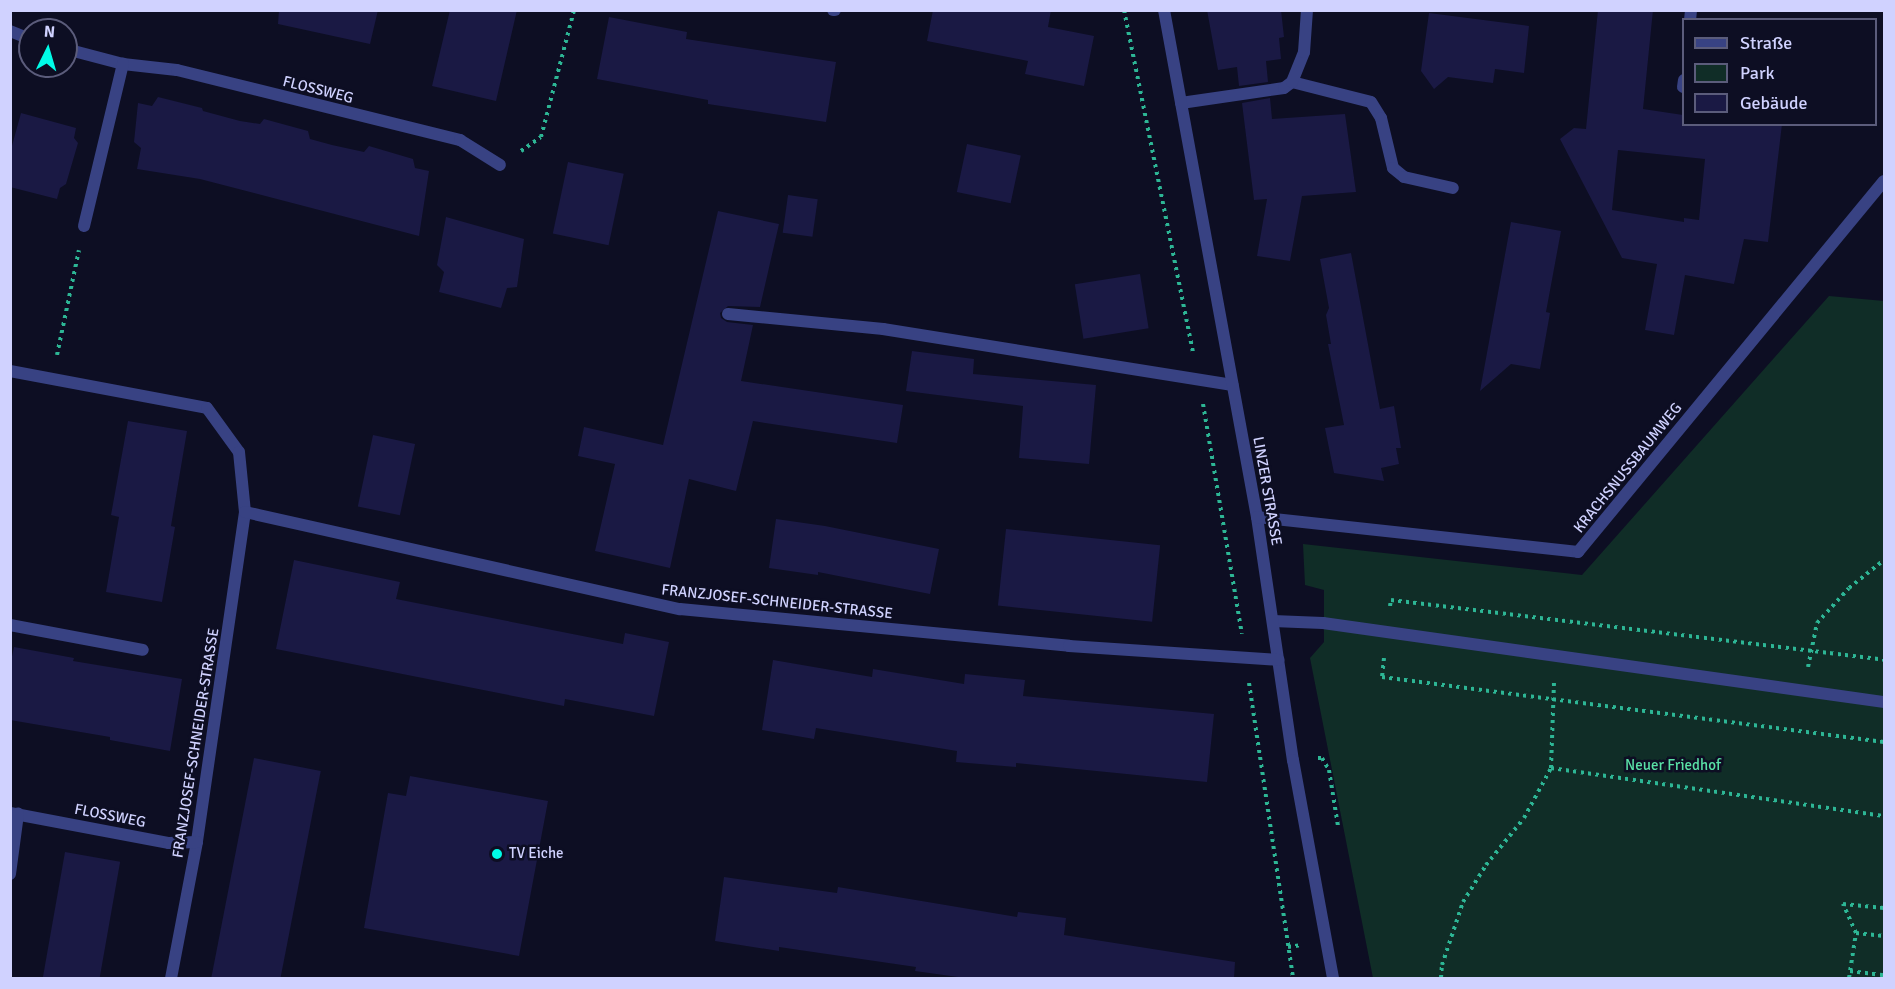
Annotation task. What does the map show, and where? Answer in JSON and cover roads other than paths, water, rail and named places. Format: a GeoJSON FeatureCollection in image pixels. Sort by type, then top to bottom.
{"type":"FeatureCollection","features":[{"type":"Feature","properties":{"kind":"street","name":"LINZER STRASSE"},"geometry":{"type":"LineString","coordinates":[[1164,10],[1257,518],[1293,760],[1333,978]]}},
{"type":"Feature","properties":{"kind":"street"},"geometry":{"type":"LineString","coordinates":[[1181,103],[1284,88],[1292,82],[1304,52],[1307,10]]}},
{"type":"Feature","properties":{"kind":"street","name":"FLOSSWEG"},"geometry":{"type":"LineString","coordinates":[[78,52],[123,64],[177,70],[460,140],[500,165]]}},
{"type":"Feature","properties":{"kind":"street"},"geometry":{"type":"LineString","coordinates":[[84,226],[123,64]]}},
{"type":"Feature","properties":{"kind":"street"},"geometry":{"type":"LineString","coordinates":[[1292,82],[1371,102],[1381,118],[1393,168],[1404,177],[1454,188]]}},
{"type":"Feature","properties":{"kind":"street","name":"KRACHSNUSSBAUMWEG"},"geometry":{"type":"LineString","coordinates":[[1257,518],[1578,552],[1884,181]]}},
{"type":"Feature","properties":{"kind":"street"},"geometry":{"type":"LineString","coordinates":[[728,314],[884,329],[1233,385]]}},
{"type":"Feature","properties":{"kind":"street","name":"FRANZJOSEF-SCHNEIDER-STRASSE"},"geometry":{"type":"LineString","coordinates":[[10,370],[207,408],[239,452],[245,512],[197,842],[171,978]]}},
{"type":"Feature","properties":{"kind":"street","name":"FRANZJOSEF-SCHNEIDER-STRASSE"},"geometry":{"type":"LineString","coordinates":[[245,512],[680,609],[1069,646],[1279,660]]}},
{"type":"Feature","properties":{"kind":"street"},"geometry":{"type":"LineString","coordinates":[[1273,621],[1323,623],[1884,702]]}},
{"type":"Feature","properties":{"kind":"street"},"geometry":{"type":"LineString","coordinates":[[10,625],[143,650]]}},
{"type":"Feature","properties":{"kind":"street","name":"FLOSSWEG"},"geometry":{"type":"LineString","coordinates":[[10,874],[14,814],[169,843],[197,842]]}},
{"type":"Feature","properties":{"kind":"place","name":"TV Eiche"},"geometry":{"type":"Point","coordinates":[497,854]}},
{"type":"Feature","properties":{"kind":"park label","name":"Neuer Friedhof"},"geometry":{"type":"Point","coordinates":[1673,766]}}]}
